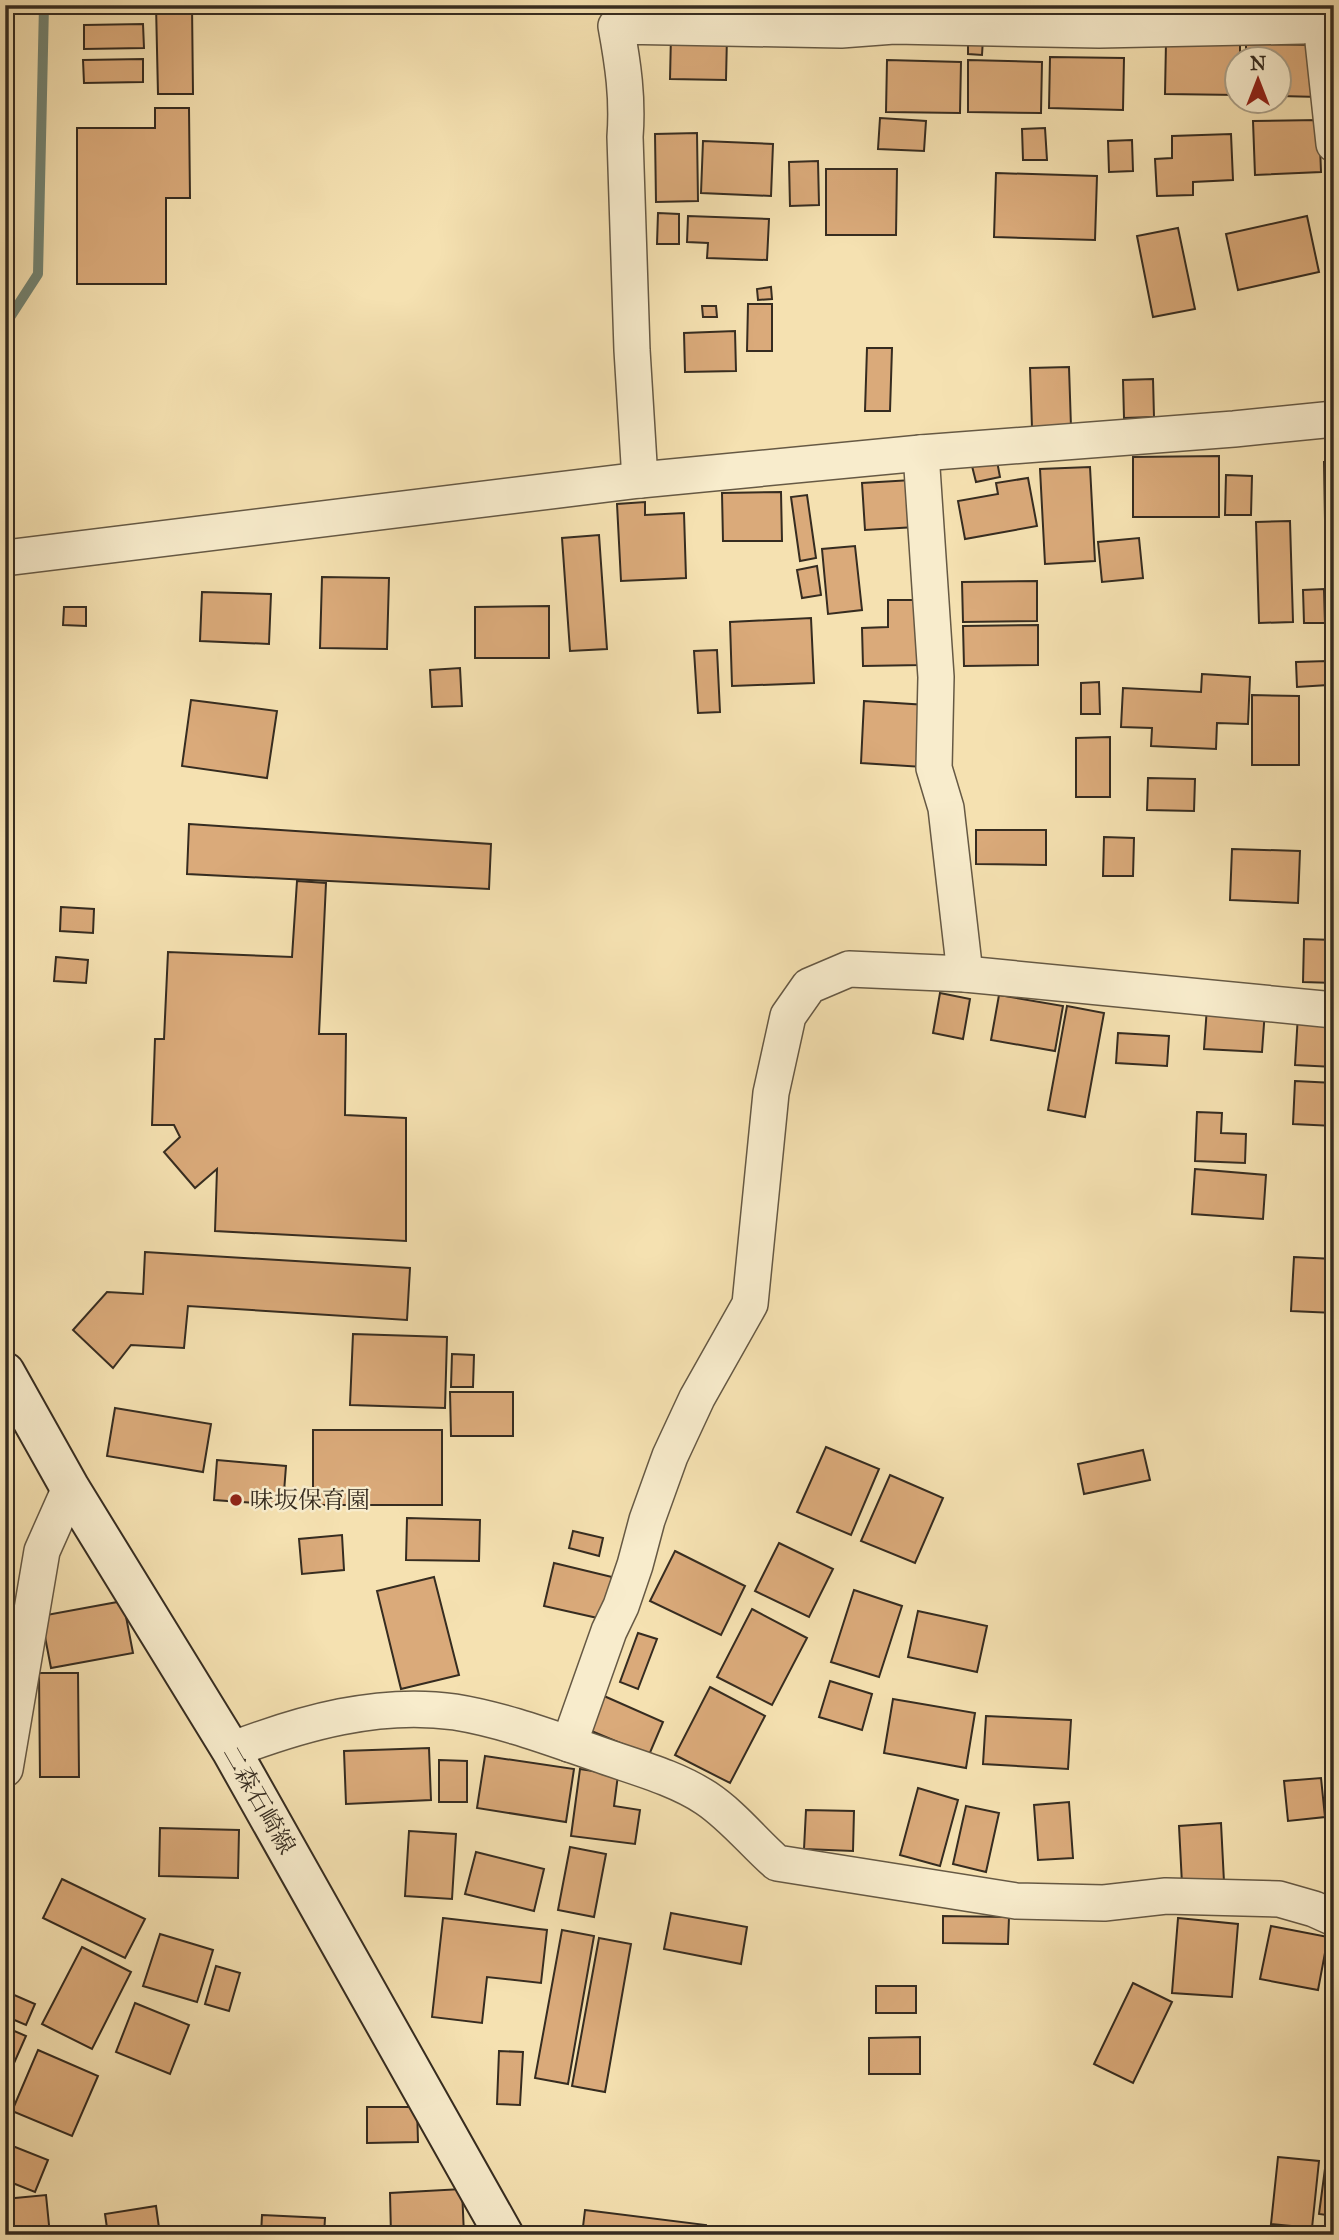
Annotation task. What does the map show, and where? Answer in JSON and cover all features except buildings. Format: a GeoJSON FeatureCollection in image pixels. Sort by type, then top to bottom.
{"type":"FeatureCollection","features":[{"type":"Feature","properties":{"kind":"main road","name":"二森石崎線"},"geometry":{"type":"LineString","coordinates":[[5,1372],[70,1488],[232,1750],[504,2235]]}},
{"type":"Feature","properties":{"kind":"street"},"geometry":{"type":"LineString","coordinates":[[640,480],[632,350],[625,137],[627,107],[625,76],[616,26],[782,17],[841,30],[867,17],[894,26],[1099,30],[1301,26],[1321,14],[1334,144]]}},
{"type":"Feature","properties":{"kind":"street"},"geometry":{"type":"LineString","coordinates":[[5,558],[640,480],[921,453],[1334,419]]}},
{"type":"Feature","properties":{"kind":"street"},"geometry":{"type":"LineString","coordinates":[[921,453],[936,677],[934,768],[946,808],[965,974]]}},
{"type":"Feature","properties":{"kind":"street"},"geometry":{"type":"LineString","coordinates":[[569,1744],[635,1565],[647,1520],[670,1456],[697,1398],[750,1304],[771,1093],[788,1016],[809,986],[849,969],[965,974],[1334,1010]]}},
{"type":"Feature","properties":{"kind":"street"},"geometry":{"type":"LineString","coordinates":[[5,1769],[42,1551],[70,1488]]}},
{"type":"Feature","properties":{"kind":"street"},"geometry":{"type":"LineString","coordinates":[[232,1750],[278,1732],[325,1719],[384,1711],[455,1712],[537,1732],[670,1779],[706,1798],[738,1824],[777,1863],[1016,1901],[1104,1903],[1166,1896],[1279,1899],[1334,1918]]}},
{"type":"Feature","properties":{"kind":"waterway"},"geometry":{"type":"LineString","coordinates":[[5,325],[38,274],[44,5]]}},
{"type":"Feature","properties":{"kind":"place","name":"味坂保育園"},"geometry":{"type":"Point","coordinates":[236,1500]}}]}
